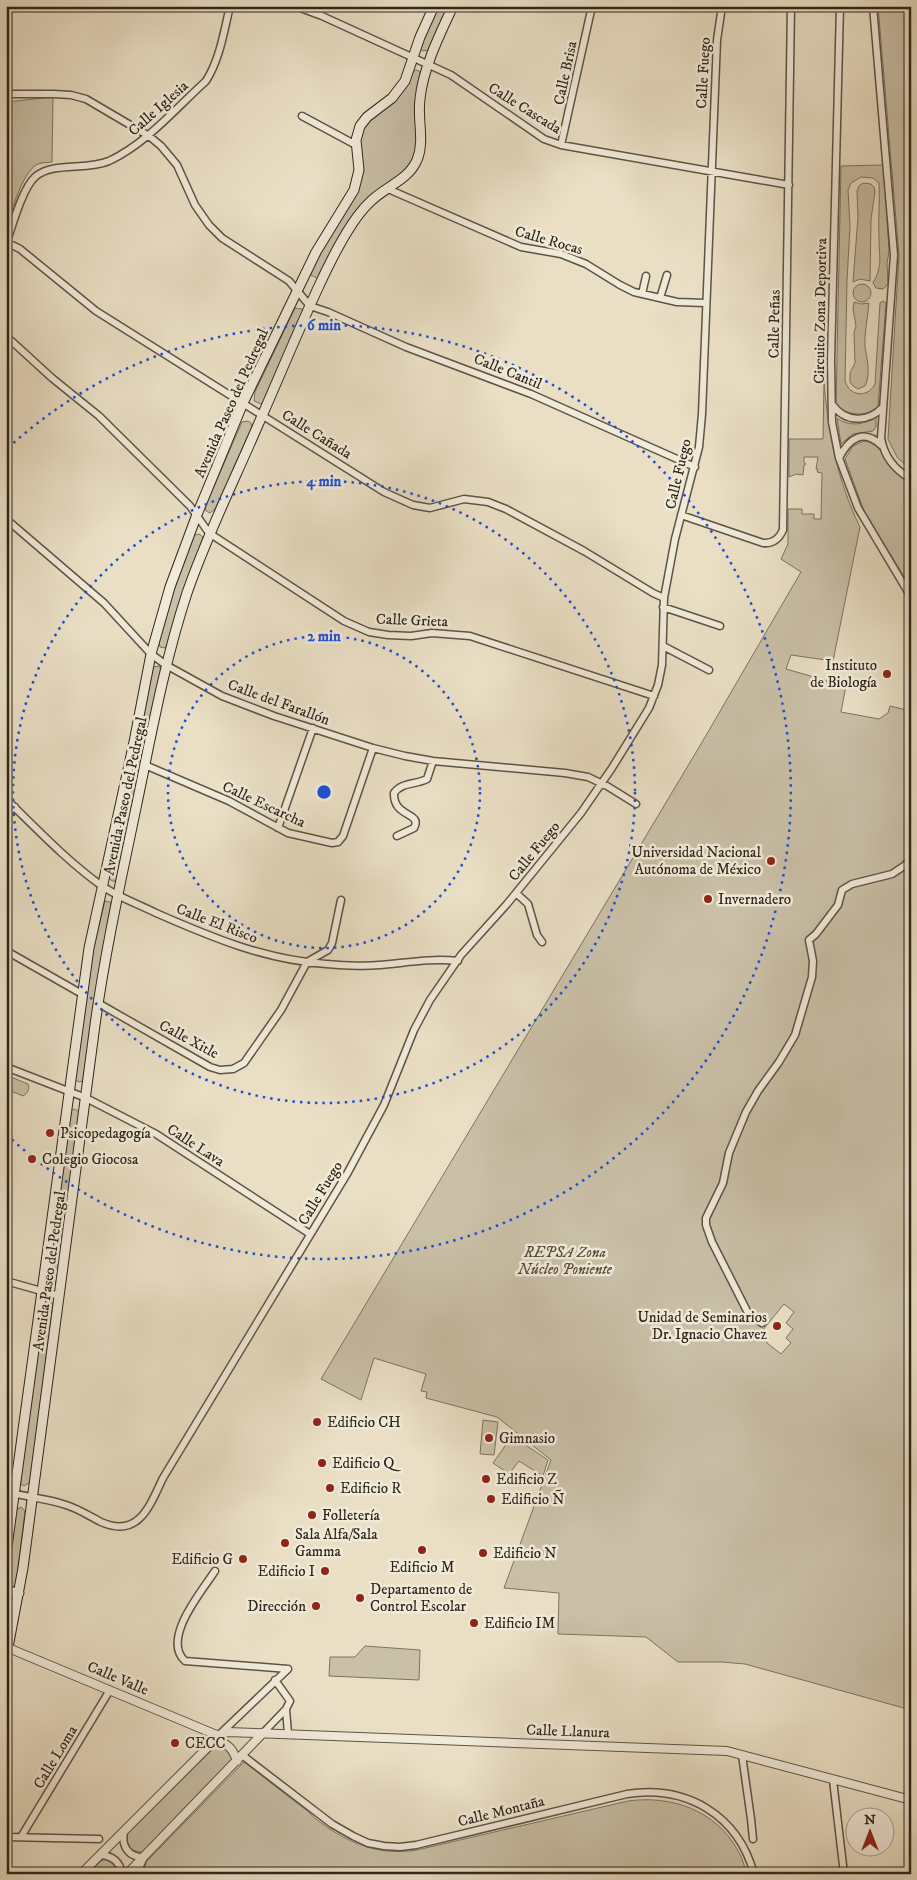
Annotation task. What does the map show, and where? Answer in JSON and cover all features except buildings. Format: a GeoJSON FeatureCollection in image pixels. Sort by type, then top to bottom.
{"type":"FeatureCollection","features":[{"type":"Feature","properties":{"kind":"main road","name":"Avenida Paseo del Pedregal"},"geometry":{"type":"LineString","coordinates":[[6,1554],[10,1492],[41,1292],[89,948],[151,654],[170,587],[196,517],[243,403],[327,233],[354,190],[359,170],[356,145],[360,126],[396,94],[405,81],[420,37],[434,6]]}},
{"type":"Feature","properties":{"kind":"main road","name":"Avenida Paseo del Pedregal"},"geometry":{"type":"LineString","coordinates":[[6,1658],[19,1593],[98,1003],[166,665],[187,594],[209,533],[334,256],[364,209],[376,197],[409,172],[418,158],[421,140],[420,99],[424,76],[453,6]]}},
{"type":"Feature","properties":{"kind":"main road"},"geometry":{"type":"LineString","coordinates":[[6,1591],[19,1593]]}},
{"type":"Feature","properties":{"kind":"street","name":"Calle Iglesia"},"geometry":{"type":"LineString","coordinates":[[6,243],[27,188],[33,178],[40,173],[56,168],[89,167],[107,162],[125,152],[149,136],[206,81],[213,71],[230,6]]}},
{"type":"Feature","properties":{"kind":"street","name":"Calle Cascada"},"geometry":{"type":"LineString","coordinates":[[295,6],[322,16],[451,75],[544,139],[584,150],[789,185]]}},
{"type":"Feature","properties":{"kind":"street","name":"Calle Brisa"},"geometry":{"type":"LineString","coordinates":[[562,145],[592,6]]}},
{"type":"Feature","properties":{"kind":"street","name":"Calle Fuego"},"geometry":{"type":"LineString","coordinates":[[10,1492],[69,1506],[109,1524],[119,1526],[131,1523],[144,1515],[163,1478],[347,1174],[378,1117],[414,1030],[430,1000],[461,954],[516,893],[581,813],[649,708],[662,665],[664,598],[681,515],[699,447],[702,414],[717,40],[722,6]]}},
{"type":"Feature","properties":{"kind":"street","name":"Calle Peñas"},"geometry":{"type":"LineString","coordinates":[[681,515],[763,543],[774,541],[783,530],[792,6]]}},
{"type":"Feature","properties":{"kind":"street","name":"Circuito Zona Deportiva"},"geometry":{"type":"LineString","coordinates":[[840,6],[832,422],[839,458],[862,518],[911,597]]}},
{"type":"Feature","properties":{"kind":"street"},"geometry":{"type":"LineString","coordinates":[[873,6],[894,255],[881,434],[883,446],[896,469],[911,479]]}},
{"type":"Feature","properties":{"kind":"street"},"geometry":{"type":"LineString","coordinates":[[6,94],[71,95],[86,99],[149,136],[161,146],[177,165],[195,205],[209,225],[222,238],[289,281],[310,306]]}},
{"type":"Feature","properties":{"kind":"street"},"geometry":{"type":"LineString","coordinates":[[302,116],[356,145]]}},
{"type":"Feature","properties":{"kind":"street","name":"Calle Rocas"},"geometry":{"type":"LineString","coordinates":[[388,189],[521,247],[561,254],[580,261],[620,285],[642,294],[677,302],[705,304]]}},
{"type":"Feature","properties":{"kind":"street","name":"Calle Cañada"},"geometry":{"type":"LineString","coordinates":[[6,243],[20,249],[96,311],[263,414],[384,492],[413,505],[430,508],[464,500],[488,502],[506,509],[584,550],[664,598]]}},
{"type":"Feature","properties":{"kind":"street"},"geometry":{"type":"LineString","coordinates":[[660,298],[667,275]]}},
{"type":"Feature","properties":{"kind":"street"},"geometry":{"type":"LineString","coordinates":[[642,294],[646,276]]}},
{"type":"Feature","properties":{"kind":"street","name":"Calle Cantil"},"geometry":{"type":"LineString","coordinates":[[310,306],[328,312],[406,347],[532,394],[695,467]]}},
{"type":"Feature","properties":{"kind":"street"},"geometry":{"type":"LineString","coordinates":[[6,336],[52,378],[99,416],[190,506],[196,517]]}},
{"type":"Feature","properties":{"kind":"street"},"geometry":{"type":"LineString","coordinates":[[831,404],[841,414],[855,419],[871,417],[883,407]]}},
{"type":"Feature","properties":{"kind":"street"},"geometry":{"type":"LineString","coordinates":[[839,458],[849,442],[855,438],[870,437],[883,446]]}},
{"type":"Feature","properties":{"kind":"street","name":"Calle Grieta"},"geometry":{"type":"LineString","coordinates":[[196,517],[209,533],[233,550],[344,621],[369,632],[412,636],[432,633],[470,636],[654,696]]}},
{"type":"Feature","properties":{"kind":"street","name":"Calle del Farallón"},"geometry":{"type":"LineString","coordinates":[[6,519],[104,602],[151,654],[166,665],[222,696],[373,748],[433,762],[565,773],[588,777],[602,783],[636,804]]}},
{"type":"Feature","properties":{"kind":"street"},"geometry":{"type":"LineString","coordinates":[[663,607],[720,626]]}},
{"type":"Feature","properties":{"kind":"street"},"geometry":{"type":"LineString","coordinates":[[663,646],[709,670]]}},
{"type":"Feature","properties":{"kind":"street"},"geometry":{"type":"LineString","coordinates":[[278,828],[313,728]]}},
{"type":"Feature","properties":{"kind":"street","name":"Calle Escarcha"},"geometry":{"type":"LineString","coordinates":[[145,765],[228,801],[278,828],[299,836],[324,842],[338,842],[343,836],[373,748]]}},
{"type":"Feature","properties":{"kind":"street"},"geometry":{"type":"LineString","coordinates":[[397,836],[414,828],[416,822],[415,818],[398,809],[394,800],[394,793],[398,788],[406,784],[420,783],[427,779],[433,762]]}},
{"type":"Feature","properties":{"kind":"street","name":"Calle El Risco"},"geometry":{"type":"LineString","coordinates":[[6,799],[73,862],[103,886],[118,896],[209,936],[251,951],[307,962],[354,966],[384,965],[437,959],[458,961]]}},
{"type":"Feature","properties":{"kind":"street"},"geometry":{"type":"LineString","coordinates":[[6,813],[14,807]]}},
{"type":"Feature","properties":{"kind":"street"},"geometry":{"type":"LineString","coordinates":[[762,1323],[748,1313],[712,1242],[706,1225],[706,1218],[723,1183],[729,1153],[746,1112],[795,1035],[812,977],[812,954],[809,940],[816,934],[838,905],[842,890],[852,884],[892,874],[911,859]]}},
{"type":"Feature","properties":{"kind":"street"},"geometry":{"type":"LineString","coordinates":[[516,893],[528,904],[537,936],[542,942]]}},
{"type":"Feature","properties":{"kind":"street"},"geometry":{"type":"LineString","coordinates":[[307,962],[328,950],[332,943],[341,900]]}},
{"type":"Feature","properties":{"kind":"street"},"geometry":{"type":"LineString","coordinates":[[10,953],[82,994]]}},
{"type":"Feature","properties":{"kind":"street","name":"Calle Xitle"},"geometry":{"type":"LineString","coordinates":[[98,1003],[210,1067],[220,1070],[233,1069],[244,1062],[281,1010],[307,962]]}},
{"type":"Feature","properties":{"kind":"street","name":"Calle Lava"},"geometry":{"type":"LineString","coordinates":[[6,1067],[86,1098],[156,1134],[310,1234]]}},
{"type":"Feature","properties":{"kind":"street"},"geometry":{"type":"LineString","coordinates":[[6,1281],[59,1296]]}},
{"type":"Feature","properties":{"kind":"street"},"geometry":{"type":"LineString","coordinates":[[81,1874],[288,1669],[185,1661],[181,1657],[178,1650],[179,1631],[187,1614],[215,1571]]}},
{"type":"Feature","properties":{"kind":"street","name":"Calle Valle"},"geometry":{"type":"LineString","coordinates":[[8,1648],[219,1736]]}},
{"type":"Feature","properties":{"kind":"street"},"geometry":{"type":"LineString","coordinates":[[127,1874],[286,1709],[290,1701],[275,1680]]}},
{"type":"Feature","properties":{"kind":"street","name":"Calle Loma"},"geometry":{"type":"LineString","coordinates":[[21,1837],[110,1690]]}},
{"type":"Feature","properties":{"kind":"street"},"geometry":{"type":"LineString","coordinates":[[286,1709],[288,1734]]}},
{"type":"Feature","properties":{"kind":"street","name":"Calle Llanura"},"geometry":{"type":"LineString","coordinates":[[219,1736],[227,1732],[263,1733],[718,1751],[742,1755],[911,1800]]}},
{"type":"Feature","properties":{"kind":"street"},"geometry":{"type":"LineString","coordinates":[[213,1742],[220,1742],[230,1747],[240,1758]]}},
{"type":"Feature","properties":{"kind":"street"},"geometry":{"type":"LineString","coordinates":[[742,1755],[752,1819],[752,1839]]}},
{"type":"Feature","properties":{"kind":"street","name":"Calle Montaña"},"geometry":{"type":"LineString","coordinates":[[240,1758],[339,1829],[368,1843],[392,1847],[416,1845],[627,1794],[644,1792],[675,1795],[704,1806],[727,1824],[745,1848],[754,1874]]}},
{"type":"Feature","properties":{"kind":"street"},"geometry":{"type":"LineString","coordinates":[[832,1780],[844,1874]]}},
{"type":"Feature","properties":{"kind":"street"},"geometry":{"type":"LineString","coordinates":[[124,1832],[123,1840],[128,1852],[135,1856],[144,1857]]}},
{"type":"Feature","properties":{"kind":"street"},"geometry":{"type":"LineString","coordinates":[[6,1837],[99,1839]]}},
{"type":"Feature","properties":{"kind":"street"},"geometry":{"type":"LineString","coordinates":[[101,1855],[117,1861],[122,1874]]}},
{"type":"Feature","properties":{"kind":"street"},"geometry":{"type":"LineString","coordinates":[[140,1874],[144,1857]]}},
{"type":"Feature","properties":{"kind":"green space"},"geometry":{"type":"Polygon","coordinates":[[[438,6],[448,6],[428,50],[423,51],[419,48],[438,6]]]}},
{"type":"Feature","properties":{"kind":"green space"},"geometry":{"type":"Polygon","coordinates":[[[878,6],[911,6],[911,470],[897,457],[888,439],[899,255],[878,6]]]}},
{"type":"Feature","properties":{"kind":"green space"},"geometry":{"type":"Polygon","coordinates":[[[416,70],[421,75],[416,151],[412,162],[403,174],[373,194],[319,279],[309,274],[359,187],[363,170],[360,141],[363,128],[395,100],[402,92],[412,72],[416,70]]]}},
{"type":"Feature","properties":{"kind":"green space"},"geometry":{"type":"Polygon","coordinates":[[[53,97],[52,162],[38,164],[31,170],[22,185],[6,226],[6,102],[53,97]]]}},
{"type":"Feature","properties":{"kind":"green space"},"geometry":{"type":"Polygon","coordinates":[[[884,165],[889,252],[887,263],[888,284],[883,289],[876,288],[873,283],[880,261],[879,183],[873,178],[861,177],[851,183],[848,190],[850,226],[845,381],[847,386],[855,393],[868,392],[875,384],[880,303],[883,301],[886,303],[878,407],[868,413],[857,414],[846,412],[836,406],[841,166],[884,165]]]}},
{"type":"Feature","properties":{"kind":"green space"},"geometry":{"type":"Polygon","coordinates":[[[863,183],[871,184],[875,192],[871,219],[870,281],[860,279],[853,282],[858,217],[857,191],[863,183]]]}},
{"type":"Feature","properties":{"kind":"green space"},"geometry":{"type":"Polygon","coordinates":[[[862,284],[870,289],[871,293],[866,301],[862,302],[854,297],[853,293],[858,285],[862,284]]]}},
{"type":"Feature","properties":{"kind":"green space"},"geometry":{"type":"Polygon","coordinates":[[[854,302],[861,304],[869,303],[865,343],[868,377],[865,386],[858,389],[850,382],[850,373],[855,363],[854,333],[856,326],[853,309],[854,302]]]}},
{"type":"Feature","properties":{"kind":"green space"},"geometry":{"type":"Polygon","coordinates":[[[295,308],[302,309],[303,313],[261,404],[254,401],[255,392],[295,308]]]}},
{"type":"Feature","properties":{"kind":"green space","name":"Universidad Nacional Autónoma de México"},"geometry":{"type":"Polygon","coordinates":[[[824,381],[828,419],[835,456],[845,492],[860,527],[833,661],[791,655],[786,669],[846,686],[841,712],[879,719],[888,713],[890,706],[911,711],[911,1710],[745,1664],[678,1662],[646,1637],[558,1634],[559,1593],[504,1588],[551,1460],[497,1417],[426,1398],[427,1392],[421,1391],[426,1374],[374,1358],[361,1400],[321,1379],[701,744],[801,572],[781,559],[788,544],[788,509],[802,509],[802,514],[814,514],[814,519],[821,519],[822,473],[817,472],[818,469],[816,469],[818,457],[804,457],[804,463],[806,464],[804,465],[803,475],[796,474],[789,477],[789,439],[823,439],[824,381]],[[784,1304],[762,1331],[769,1337],[766,1342],[781,1354],[791,1343],[786,1338],[793,1329],[786,1323],[794,1312],[784,1304]]]}},
{"type":"Feature","properties":{"kind":"green space"},"geometry":{"type":"Polygon","coordinates":[[[876,417],[876,427],[873,431],[853,434],[841,444],[837,418],[846,423],[856,424],[876,417]]]}},
{"type":"Feature","properties":{"kind":"green space"},"geometry":{"type":"Polygon","coordinates":[[[248,421],[252,427],[215,509],[210,513],[206,511],[205,507],[242,422],[248,421]]]}},
{"type":"Feature","properties":{"kind":"green space"},"geometry":{"type":"Polygon","coordinates":[[[864,441],[877,447],[898,473],[911,483],[911,588],[864,511],[845,459],[853,446],[864,441]]]}},
{"type":"Feature","properties":{"kind":"green space"},"geometry":{"type":"Polygon","coordinates":[[[199,534],[203,537],[168,643],[165,648],[160,647],[159,643],[173,592],[192,539],[195,535],[199,534]]]}},
{"type":"Feature","properties":{"kind":"green space"},"geometry":{"type":"Polygon","coordinates":[[[160,666],[161,676],[118,877],[116,881],[112,881],[108,877],[153,667],[160,666]]]}},
{"type":"Feature","properties":{"kind":"green space"},"geometry":{"type":"Polygon","coordinates":[[[105,901],[110,902],[111,905],[83,1081],[78,1082],[75,1079],[93,950],[105,901]]]}},
{"type":"Feature","properties":{"kind":"green space"},"geometry":{"type":"Polygon","coordinates":[[[6,1075],[28,1084],[29,1089],[26,1094],[23,1096],[6,1089],[6,1075]]]}},
{"type":"Feature","properties":{"kind":"green space"},"geometry":{"type":"Polygon","coordinates":[[[75,1109],[80,1113],[56,1283],[51,1286],[47,1283],[70,1111],[75,1109]]]}},
{"type":"Feature","properties":{"kind":"green space"},"geometry":{"type":"Polygon","coordinates":[[[49,1300],[53,1304],[30,1482],[24,1486],[20,1483],[44,1302],[49,1300]]]}},
{"type":"Feature","properties":{"kind":"green space","name":"Gimnasio"},"geometry":{"type":"Polygon","coordinates":[[[483,1420],[498,1422],[494,1455],[480,1454],[483,1420]]]}},
{"type":"Feature","properties":{"kind":"green space"},"geometry":{"type":"Polygon","coordinates":[[[512,1436],[548,1460],[543,1476],[519,1461],[509,1474],[493,1463],[512,1436]]]}},
{"type":"Feature","properties":{"kind":"green space"},"geometry":{"type":"Polygon","coordinates":[[[21,1507],[25,1511],[16,1585],[11,1588],[7,1584],[16,1510],[21,1507]]]}},
{"type":"Feature","properties":{"kind":"green space"},"geometry":{"type":"Polygon","coordinates":[[[365,1646],[420,1650],[419,1680],[329,1676],[330,1657],[355,1657],[365,1646]]]}},
{"type":"Feature","properties":{"kind":"green space"},"geometry":{"type":"Polygon","coordinates":[[[218,1744],[225,1747],[235,1758],[143,1852],[132,1849],[127,1841],[128,1833],[218,1744]]]}},
{"type":"Feature","properties":{"kind":"green space"},"geometry":{"type":"Polygon","coordinates":[[[244,1762],[331,1830],[354,1842],[378,1850],[417,1850],[628,1801],[660,1800],[690,1808],[717,1824],[728,1835],[739,1852],[747,1874],[143,1874],[146,1862],[244,1762]]]}},
{"type":"Feature","properties":{"kind":"green space"},"geometry":{"type":"Polygon","coordinates":[[[111,1860],[120,1874],[88,1874],[101,1861],[111,1860]]]}},
{"type":"Feature","properties":{"kind":"place","name":"Instituto de Biología"},"geometry":{"type":"Point","coordinates":[887,674]}},
{"type":"Feature","properties":{"kind":"place","name":"Universidad Nacional Autónoma de México"},"geometry":{"type":"Point","coordinates":[771,861]}},
{"type":"Feature","properties":{"kind":"place","name":"Invernadero"},"geometry":{"type":"Point","coordinates":[708,899]}},
{"type":"Feature","properties":{"kind":"place","name":"Psicopedagogía"},"geometry":{"type":"Point","coordinates":[50,1133]}},
{"type":"Feature","properties":{"kind":"place","name":"Colegio Giocosa"},"geometry":{"type":"Point","coordinates":[32,1159]}},
{"type":"Feature","properties":{"kind":"place","name":"Unidad de Seminarios Dr. Ignacio Chavez"},"geometry":{"type":"Point","coordinates":[777,1326]}},
{"type":"Feature","properties":{"kind":"place","name":"Edificio CH"},"geometry":{"type":"Point","coordinates":[317,1422]}},
{"type":"Feature","properties":{"kind":"place","name":"Gimnasio"},"geometry":{"type":"Point","coordinates":[489,1438]}},
{"type":"Feature","properties":{"kind":"place","name":"Edificio Q"},"geometry":{"type":"Point","coordinates":[322,1463]}},
{"type":"Feature","properties":{"kind":"place","name":"Edificio Z"},"geometry":{"type":"Point","coordinates":[486,1479]}},
{"type":"Feature","properties":{"kind":"place","name":"Edificio R"},"geometry":{"type":"Point","coordinates":[330,1488]}},
{"type":"Feature","properties":{"kind":"place","name":"Edificio Ñ"},"geometry":{"type":"Point","coordinates":[491,1499]}},
{"type":"Feature","properties":{"kind":"place","name":"Folletería"},"geometry":{"type":"Point","coordinates":[312,1515]}},
{"type":"Feature","properties":{"kind":"place","name":"Sala Alfa/Sala Gamma"},"geometry":{"type":"Point","coordinates":[285,1543]}},
{"type":"Feature","properties":{"kind":"place","name":"Edificio M"},"geometry":{"type":"Point","coordinates":[422,1550]}},
{"type":"Feature","properties":{"kind":"place","name":"Edificio N"},"geometry":{"type":"Point","coordinates":[483,1553]}},
{"type":"Feature","properties":{"kind":"place","name":"Edificio G"},"geometry":{"type":"Point","coordinates":[243,1559]}},
{"type":"Feature","properties":{"kind":"place","name":"Edificio I"},"geometry":{"type":"Point","coordinates":[325,1571]}},
{"type":"Feature","properties":{"kind":"place","name":"Departamento de Control Escolar"},"geometry":{"type":"Point","coordinates":[360,1598]}},
{"type":"Feature","properties":{"kind":"place","name":"Dirección"},"geometry":{"type":"Point","coordinates":[316,1606]}},
{"type":"Feature","properties":{"kind":"place","name":"Edificio IM"},"geometry":{"type":"Point","coordinates":[474,1623]}},
{"type":"Feature","properties":{"kind":"place","name":"CECC"},"geometry":{"type":"Point","coordinates":[175,1743]}},
{"type":"Feature","properties":{"kind":"park label","name":"REPSA Zona Núcleo Poniente"},"geometry":{"type":"Point","coordinates":[565,1260]}}]}
